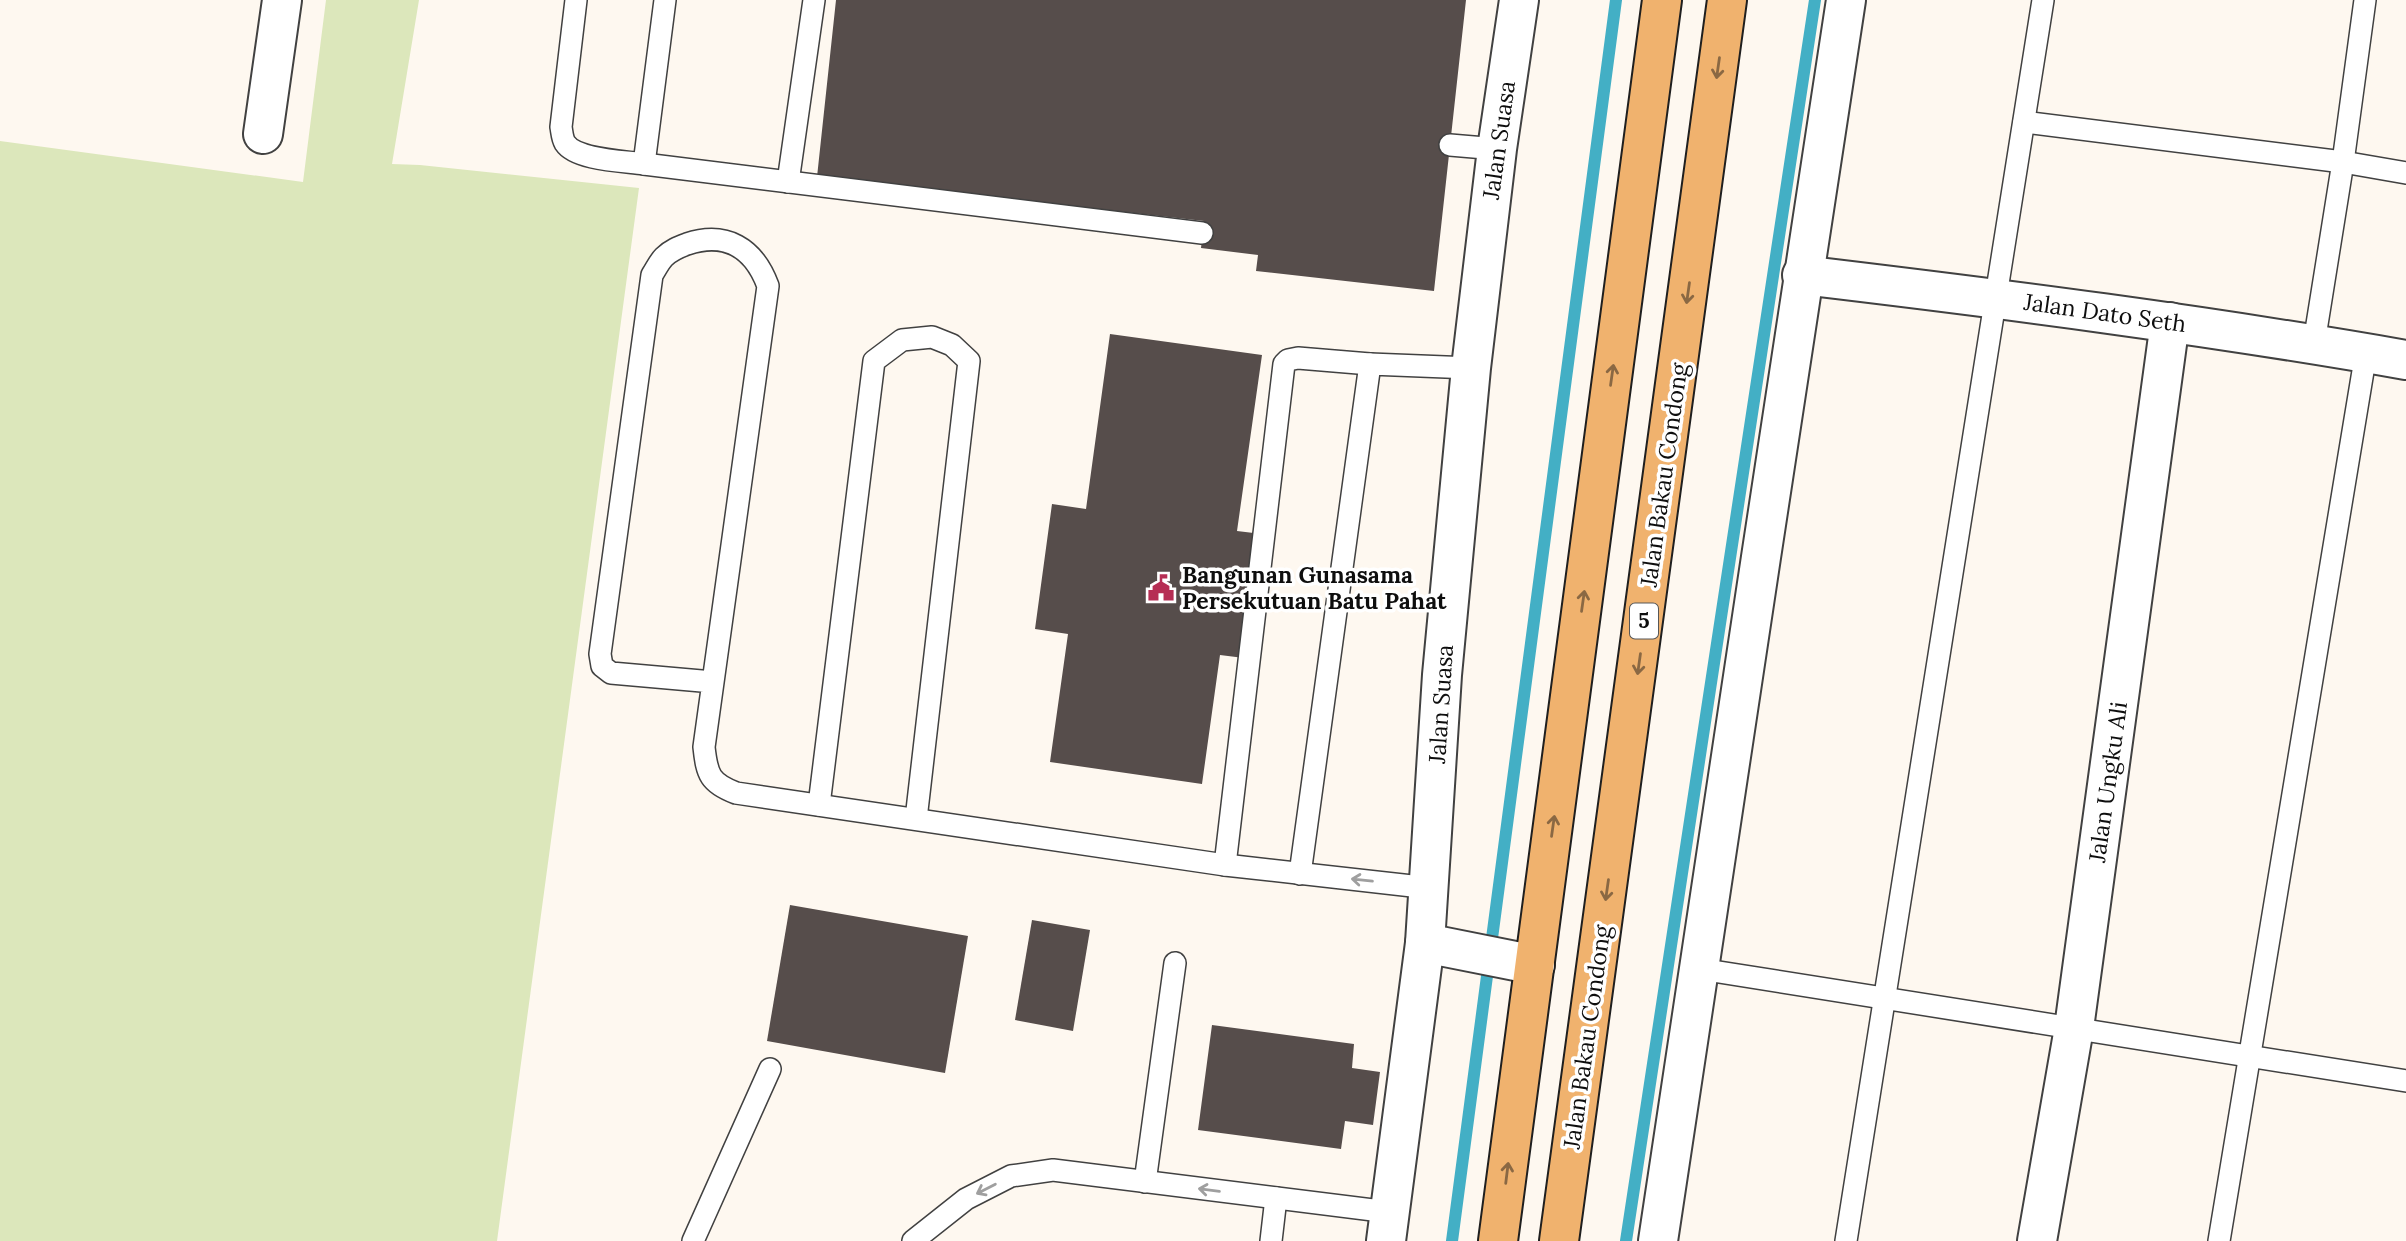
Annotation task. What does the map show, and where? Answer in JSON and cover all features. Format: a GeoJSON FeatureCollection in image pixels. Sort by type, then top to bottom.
{"type":"FeatureCollection","features":[{"type":"Feature","properties":{"kind":"main road"},"geometry":{"type":"LineString","coordinates":[[1498,1241],[1519,962],[1662,0]]}},
{"type":"Feature","properties":{"kind":"main road","name":"Jalan Bakau Condong"},"geometry":{"type":"LineString","coordinates":[[1559,1241],[1727,0]]}},
{"type":"Feature","properties":{"kind":"street"},"geometry":{"type":"LineString","coordinates":[[262,134],[282,0]]}},
{"type":"Feature","properties":{"kind":"street","name":"Jalan Suasa"},"geometry":{"type":"LineString","coordinates":[[1387,1227],[1443,947],[1430,888],[1442,675],[1471,368],[1497,149],[1519,0]]}},
{"type":"Feature","properties":{"kind":"street"},"geometry":{"type":"LineString","coordinates":[[1658,1241],[1802,275],[1846,0]]}},
{"type":"Feature","properties":{"kind":"street","name":"Jalan Dato Seth"},"geometry":{"type":"LineString","coordinates":[[1802,275],[1996,298],[2314,343],[2406,360]]}},
{"type":"Feature","properties":{"kind":"street","name":"Jalan Ungku Ali"},"geometry":{"type":"LineString","coordinates":[[2037,1241],[2074,1028],[2170,323]]}},
{"type":"Feature","properties":{"kind":"street"},"geometry":{"type":"LineString","coordinates":[[1443,947],[1519,962]]}},
{"type":"Feature","properties":{"kind":"lane"},"geometry":{"type":"LineString","coordinates":[[576,0],[561,127],[564,141],[574,151],[644,164],[1202,233]]}},
{"type":"Feature","properties":{"kind":"lane"},"geometry":{"type":"LineString","coordinates":[[644,164],[665,0]]}},
{"type":"Feature","properties":{"kind":"lane"},"geometry":{"type":"LineString","coordinates":[[788,181],[814,0]]}},
{"type":"Feature","properties":{"kind":"lane"},"geometry":{"type":"LineString","coordinates":[[1846,1241],[2043,0]]}},
{"type":"Feature","properties":{"kind":"lane"},"geometry":{"type":"LineString","coordinates":[[2314,343],[2365,0]]}},
{"type":"Feature","properties":{"kind":"lane"},"geometry":{"type":"LineString","coordinates":[[2024,122],[2343,162],[2406,173]]}},
{"type":"Feature","properties":{"kind":"lane"},"geometry":{"type":"LineString","coordinates":[[1450,145],[1497,149]]}},
{"type":"Feature","properties":{"kind":"lane"},"geometry":{"type":"LineString","coordinates":[[713,682],[611,673],[602,666],[600,654],[652,275],[663,258],[674,248],[706,238],[732,243],[749,253],[762,270],[768,286],[704,747],[706,771],[718,786],[736,793],[1225,865],[1430,888]]}},
{"type":"Feature","properties":{"kind":"lane"},"geometry":{"type":"LineString","coordinates":[[819,805],[874,362],[902,340],[932,337],[952,345],[969,361],[916,819]]}},
{"type":"Feature","properties":{"kind":"lane"},"geometry":{"type":"LineString","coordinates":[[2220,1241],[2366,353]]}},
{"type":"Feature","properties":{"kind":"lane"},"geometry":{"type":"LineString","coordinates":[[1225,865],[1283,365],[1288,360],[1298,358],[1471,368]]}},
{"type":"Feature","properties":{"kind":"lane"},"geometry":{"type":"LineString","coordinates":[[1300,874],[1370,364]]}},
{"type":"Feature","properties":{"kind":"lane"},"geometry":{"type":"LineString","coordinates":[[1145,1182],[1175,964]]}},
{"type":"Feature","properties":{"kind":"lane"},"geometry":{"type":"LineString","coordinates":[[1700,970],[2406,1081]]}},
{"type":"Feature","properties":{"kind":"lane"},"geometry":{"type":"LineString","coordinates":[[693,1241],[769,1069]]}},
{"type":"Feature","properties":{"kind":"lane"},"geometry":{"type":"LineString","coordinates":[[913,1241],[966,1199],[1011,1177],[1053,1170],[1276,1198],[1387,1227]]}},
{"type":"Feature","properties":{"kind":"lane"},"geometry":{"type":"LineString","coordinates":[[1271,1241],[1276,1198]]}},
{"type":"Feature","properties":{"kind":"green space"},"geometry":{"type":"Polygon","coordinates":[[[326,0],[419,0],[392,164],[639,188],[497,1241],[0,1241],[0,141],[303,182],[326,0]]]}},
{"type":"Feature","properties":{"kind":"building"},"geometry":{"type":"Polygon","coordinates":[[[836,0],[1466,0],[1434,291],[1256,271],[1258,255],[1201,248],[1204,221],[817,177],[836,0]]]}},
{"type":"Feature","properties":{"kind":"building"},"geometry":{"type":"Polygon","coordinates":[[[1110,334],[1262,355],[1237,531],[1262,534],[1244,658],[1220,655],[1202,784],[1050,762],[1068,634],[1035,629],[1052,504],[1086,509],[1110,334]]]}},
{"type":"Feature","properties":{"kind":"building"},"geometry":{"type":"Polygon","coordinates":[[[790,905],[968,936],[945,1073],[767,1041],[790,905]]]}},
{"type":"Feature","properties":{"kind":"building"},"geometry":{"type":"Polygon","coordinates":[[[1032,920],[1090,930],[1073,1031],[1015,1020],[1032,920]]]}},
{"type":"Feature","properties":{"kind":"building"},"geometry":{"type":"Polygon","coordinates":[[[1212,1025],[1354,1044],[1352,1068],[1380,1072],[1373,1125],[1345,1121],[1341,1149],[1198,1130],[1212,1025]]]}},
{"type":"Feature","properties":{"kind":"waterway"},"geometry":{"type":"LineString","coordinates":[[1452,1241],[1616,0]]}},
{"type":"Feature","properties":{"kind":"waterway"},"geometry":{"type":"LineString","coordinates":[[1626,1241],[1815,0]]}},
{"type":"Feature","properties":{"kind":"place","name":"Bangunan Gunasama Persekutuan Batu Pahat"},"geometry":{"type":"Point","coordinates":[1161,588]}}]}
